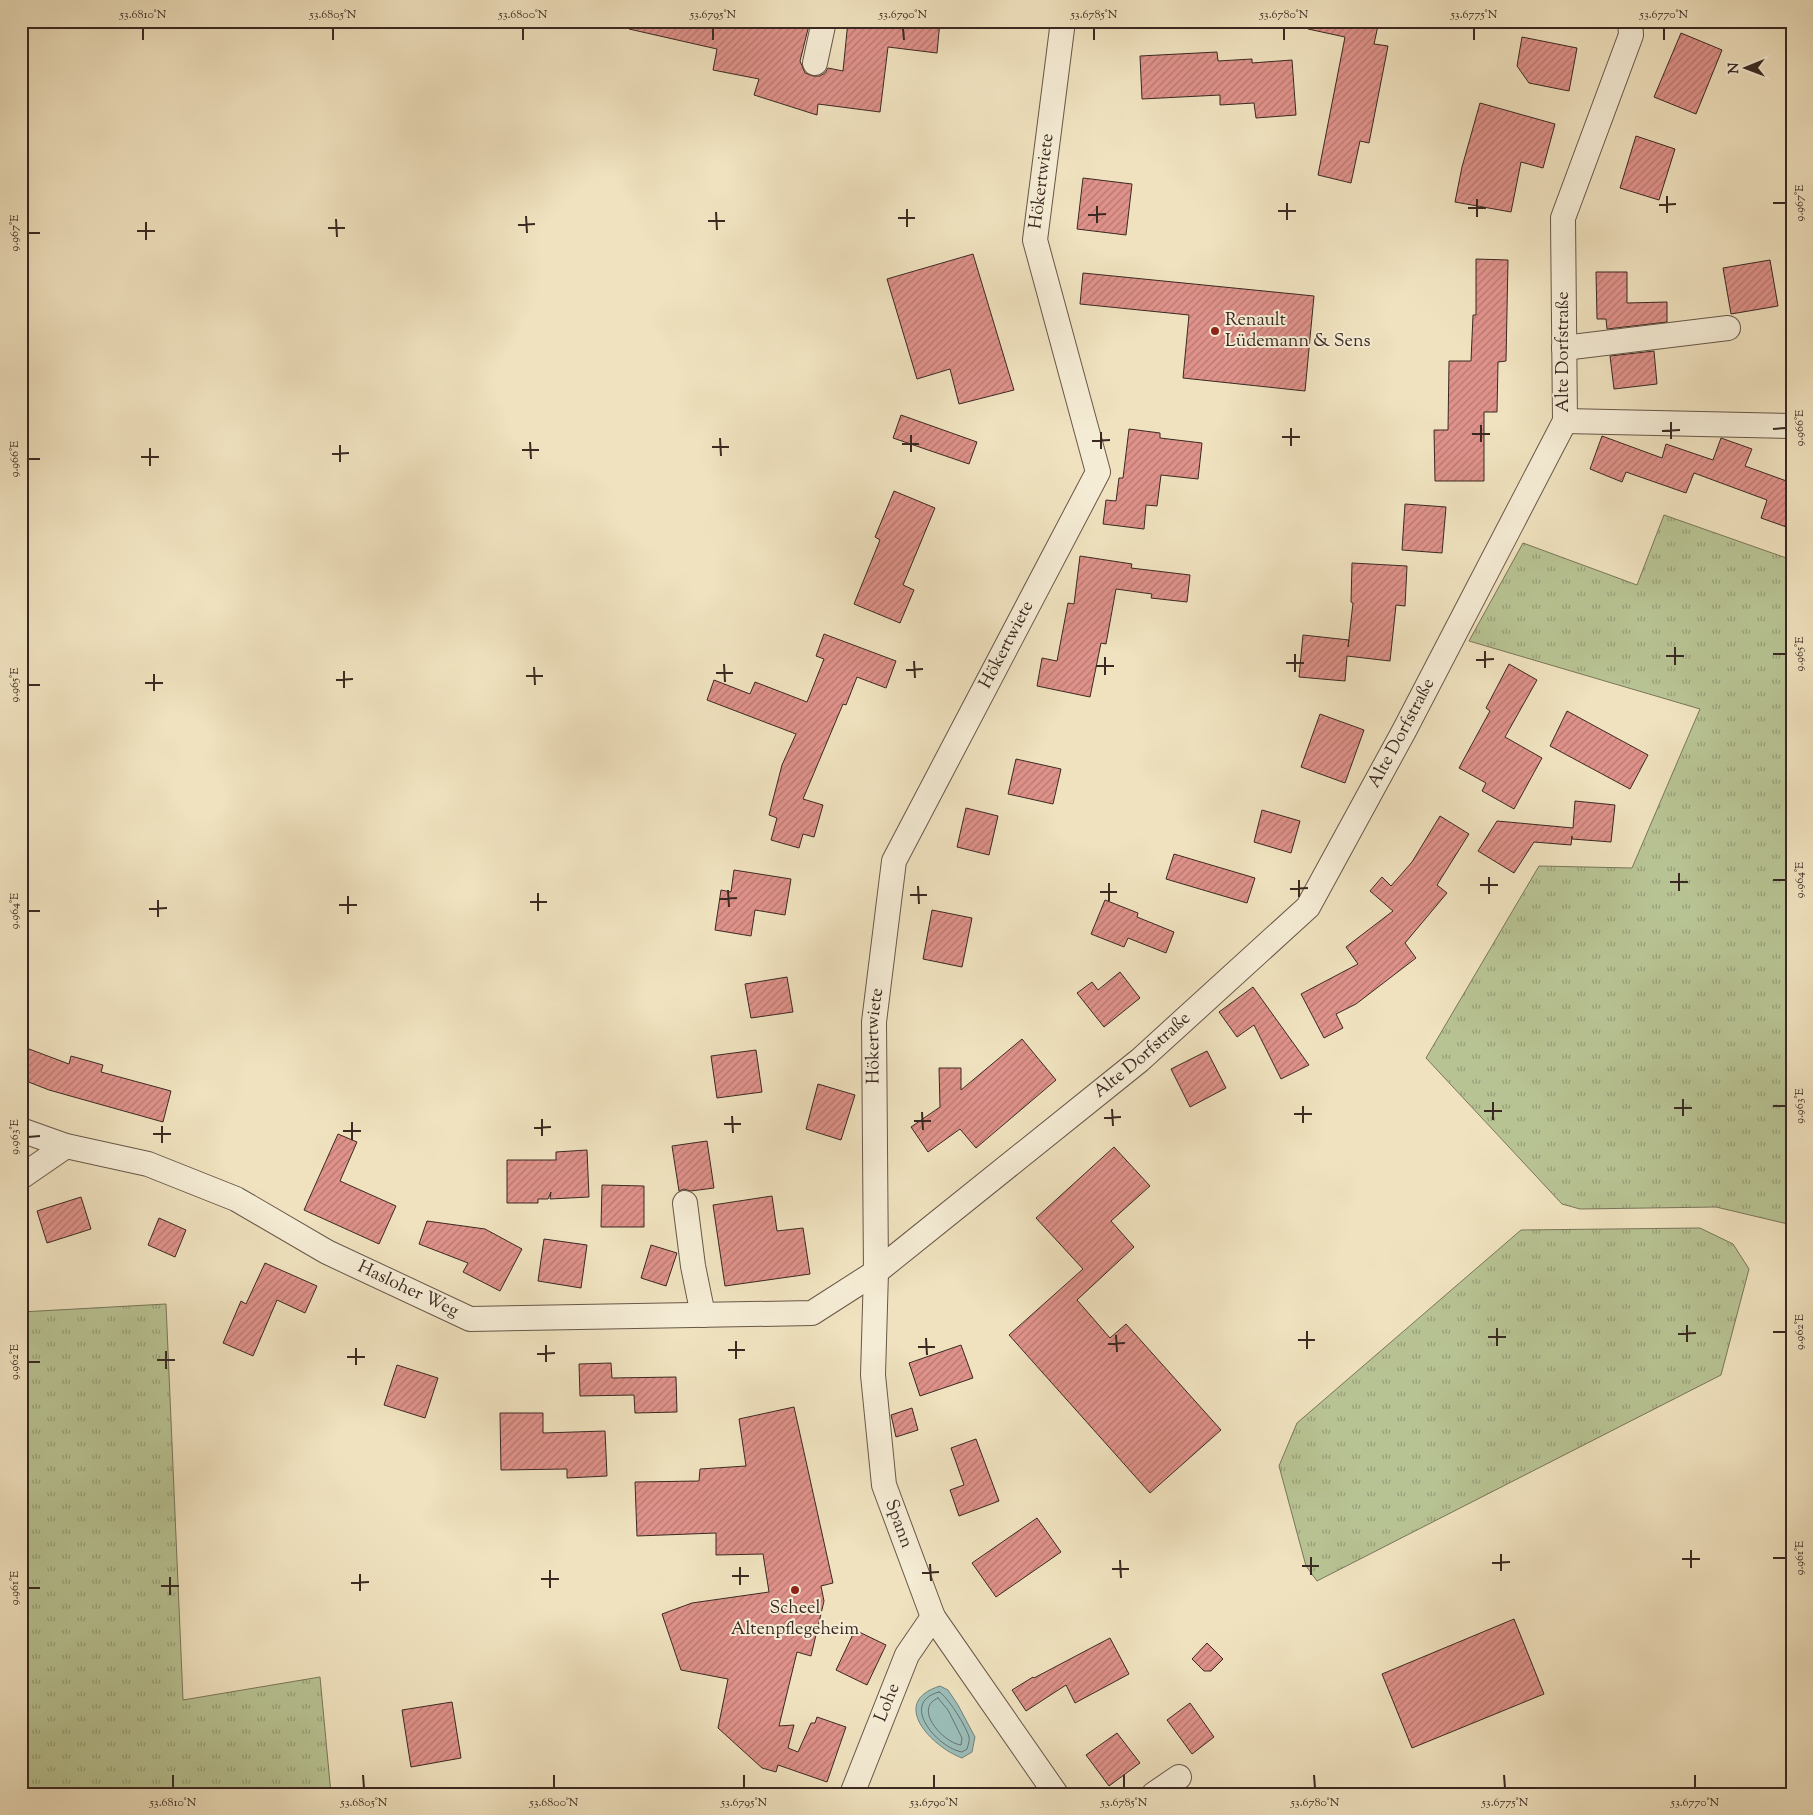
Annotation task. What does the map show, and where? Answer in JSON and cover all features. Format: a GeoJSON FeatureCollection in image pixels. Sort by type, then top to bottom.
{"type":"FeatureCollection","features":[{"type":"Feature","properties":{"kind":"street"},"geometry":{"type":"LineString","coordinates":[[815,63],[824,21]]}},
{"type":"Feature","properties":{"kind":"street","name":"Hökertwiete"},"geometry":{"type":"LineString","coordinates":[[876,1272],[874,1022],[894,861],[1098,472],[1035,240],[1063,21]]}},
{"type":"Feature","properties":{"kind":"street","name":"Alte Dorfstraße"},"geometry":{"type":"LineString","coordinates":[[876,1272],[1140,1060],[1308,907],[1404,731],[1565,421],[1562,218],[1631,35],[1630,21]]}},
{"type":"Feature","properties":{"kind":"street"},"geometry":{"type":"LineString","coordinates":[[1564,348],[1728,328]]}},
{"type":"Feature","properties":{"kind":"street"},"geometry":{"type":"LineString","coordinates":[[1565,421],[1792,426]]}},
{"type":"Feature","properties":{"kind":"street","name":"Hasloher Weg"},"geometry":{"type":"LineString","coordinates":[[21,1130],[66,1146],[148,1164],[236,1199],[327,1252],[470,1319],[812,1313],[876,1272]]}},
{"type":"Feature","properties":{"kind":"street"},"geometry":{"type":"LineString","coordinates":[[21,1177],[66,1146]]}},
{"type":"Feature","properties":{"kind":"street"},"geometry":{"type":"LineString","coordinates":[[685,1204],[693,1266],[703,1315]]}},
{"type":"Feature","properties":{"kind":"street","name":"Spann"},"geometry":{"type":"LineString","coordinates":[[876,1272],[873,1375],[884,1485],[933,1617],[1051,1791]]}},
{"type":"Feature","properties":{"kind":"street","name":"Lohe"},"geometry":{"type":"LineString","coordinates":[[852,1794],[907,1655],[933,1617]]}},
{"type":"Feature","properties":{"kind":"street"},"geometry":{"type":"LineString","coordinates":[[1154,1794],[1178,1777]]}},
{"type":"Feature","properties":{"kind":"green space"},"geometry":{"type":"Polygon","coordinates":[[[1664,515],[1792,560],[1792,1225],[1716,1207],[1580,1209],[1562,1204],[1426,1058],[1539,866],[1632,868],[1700,709],[1469,641],[1523,543],[1637,585],[1664,515]]]}},
{"type":"Feature","properties":{"kind":"green space"},"geometry":{"type":"Polygon","coordinates":[[[1700,1228],[1733,1244],[1749,1269],[1721,1375],[1317,1581],[1306,1566],[1279,1466],[1297,1423],[1521,1230],[1700,1228]]]}},
{"type":"Feature","properties":{"kind":"green space"},"geometry":{"type":"Polygon","coordinates":[[[166,1304],[183,1700],[320,1677],[331,1794],[21,1794],[21,1312],[166,1304]]]}},
{"type":"Feature","properties":{"kind":"water"},"geometry":{"type":"Polygon","coordinates":[[[940,1686],[948,1690],[975,1737],[972,1752],[962,1758],[950,1752],[928,1735],[920,1724],[916,1713],[917,1702],[925,1693],[940,1686]]]}},
{"type":"Feature","properties":{"kind":"building"},"geometry":{"type":"Polygon","coordinates":[[[630,21],[753,21],[776,25],[777,21],[810,21],[800,61],[805,73],[820,76],[828,68],[843,71],[848,21],[940,21],[937,53],[888,47],[880,112],[818,104],[817,115],[754,95],[759,79],[713,70],[717,49],[629,29],[630,21]]]}},
{"type":"Feature","properties":{"kind":"building"},"geometry":{"type":"Polygon","coordinates":[[[1309,21],[1379,21],[1374,44],[1388,46],[1369,143],[1360,141],[1351,183],[1318,175],[1345,37],[1308,29],[1309,21]]]}},
{"type":"Feature","properties":{"kind":"building"},"geometry":{"type":"Polygon","coordinates":[[[1681,33],[1722,50],[1696,114],[1654,97],[1681,33]]]}},
{"type":"Feature","properties":{"kind":"building"},"geometry":{"type":"Polygon","coordinates":[[[1522,37],[1577,48],[1569,91],[1529,83],[1517,66],[1522,37]]]}},
{"type":"Feature","properties":{"kind":"building"},"geometry":{"type":"Polygon","coordinates":[[[1217,52],[1218,61],[1252,59],[1252,63],[1292,60],[1296,115],[1256,118],[1254,103],[1220,105],[1220,95],[1142,99],[1140,56],[1217,52]]]}},
{"type":"Feature","properties":{"kind":"building"},"geometry":{"type":"Polygon","coordinates":[[[1480,103],[1555,124],[1543,168],[1521,162],[1511,212],[1455,202],[1462,167],[1480,103]]]}},
{"type":"Feature","properties":{"kind":"building"},"geometry":{"type":"Polygon","coordinates":[[[1636,136],[1675,149],[1659,200],[1620,188],[1636,136]]]}},
{"type":"Feature","properties":{"kind":"building"},"geometry":{"type":"Polygon","coordinates":[[[1083,178],[1132,184],[1126,235],[1077,229],[1083,178]]]}},
{"type":"Feature","properties":{"kind":"building"},"geometry":{"type":"Polygon","coordinates":[[[973,254],[1014,390],[959,404],[950,369],[917,379],[887,279],[973,254]]]}},
{"type":"Feature","properties":{"kind":"building"},"geometry":{"type":"Polygon","coordinates":[[[1476,259],[1508,260],[1506,361],[1498,362],[1497,412],[1484,412],[1484,481],[1435,481],[1434,430],[1448,430],[1449,361],[1471,361],[1473,315],[1476,315],[1476,259]]]}},
{"type":"Feature","properties":{"kind":"building"},"geometry":{"type":"Polygon","coordinates":[[[1770,260],[1778,306],[1731,314],[1723,268],[1770,260]]]}},
{"type":"Feature","properties":{"kind":"building"},"geometry":{"type":"Polygon","coordinates":[[[1596,272],[1627,272],[1627,303],[1667,302],[1667,322],[1607,329],[1606,319],[1597,319],[1596,272]]]}},
{"type":"Feature","properties":{"kind":"building"},"geometry":{"type":"Polygon","coordinates":[[[1083,273],[1314,296],[1305,391],[1183,378],[1189,315],[1080,304],[1083,273]]]}},
{"type":"Feature","properties":{"kind":"building"},"geometry":{"type":"Polygon","coordinates":[[[1654,351],[1657,384],[1614,389],[1610,356],[1654,351]]]}},
{"type":"Feature","properties":{"kind":"building"},"geometry":{"type":"Polygon","coordinates":[[[901,415],[977,442],[969,464],[893,438],[901,415]]]}},
{"type":"Feature","properties":{"kind":"building"},"geometry":{"type":"Polygon","coordinates":[[[1129,429],[1160,433],[1160,438],[1202,443],[1198,479],[1161,475],[1157,506],[1146,505],[1144,529],[1103,524],[1106,500],[1116,501],[1119,478],[1123,478],[1129,429]]]}},
{"type":"Feature","properties":{"kind":"building"},"geometry":{"type":"Polygon","coordinates":[[[1602,436],[1662,458],[1666,444],[1713,460],[1721,438],[1752,449],[1745,466],[1792,483],[1792,529],[1761,518],[1767,500],[1694,473],[1686,493],[1626,472],[1622,482],[1590,469],[1602,436]]]}},
{"type":"Feature","properties":{"kind":"building"},"geometry":{"type":"Polygon","coordinates":[[[894,491],[935,508],[903,585],[914,590],[900,623],[854,604],[880,540],[875,537],[894,491]]]}},
{"type":"Feature","properties":{"kind":"building"},"geometry":{"type":"Polygon","coordinates":[[[1405,504],[1446,507],[1442,553],[1402,550],[1405,504]]]}},
{"type":"Feature","properties":{"kind":"building"},"geometry":{"type":"Polygon","coordinates":[[[1080,556],[1132,564],[1131,568],[1190,575],[1187,602],[1151,598],[1152,594],[1116,589],[1106,644],[1101,643],[1090,697],[1037,686],[1042,658],[1057,661],[1068,603],[1074,604],[1080,556]]]}},
{"type":"Feature","properties":{"kind":"building"},"geometry":{"type":"Polygon","coordinates":[[[1352,563],[1407,566],[1405,606],[1396,605],[1390,661],[1347,656],[1345,681],[1299,677],[1303,635],[1349,640],[1353,603],[1351,602],[1352,563]]]}},
{"type":"Feature","properties":{"kind":"building"},"geometry":{"type":"Polygon","coordinates":[[[824,634],[896,661],[886,688],[857,677],[846,705],[843,704],[803,799],[823,805],[814,837],[803,834],[799,848],[771,840],[777,818],[769,815],[782,765],[796,734],[707,700],[714,680],[750,694],[755,682],[807,702],[824,659],[816,656],[824,634]]]}},
{"type":"Feature","properties":{"kind":"building"},"geometry":{"type":"Polygon","coordinates":[[[1509,664],[1537,680],[1505,737],[1542,758],[1514,809],[1482,791],[1486,783],[1459,768],[1490,711],[1486,708],[1509,664]]]}},
{"type":"Feature","properties":{"kind":"building"},"geometry":{"type":"Polygon","coordinates":[[[1567,711],[1648,755],[1630,789],[1550,746],[1567,711]]]}},
{"type":"Feature","properties":{"kind":"building"},"geometry":{"type":"Polygon","coordinates":[[[1320,714],[1364,730],[1345,783],[1301,767],[1320,714]]]}},
{"type":"Feature","properties":{"kind":"building"},"geometry":{"type":"Polygon","coordinates":[[[1016,759],[1061,769],[1053,804],[1008,794],[1016,759]]]}},
{"type":"Feature","properties":{"kind":"building"},"geometry":{"type":"Polygon","coordinates":[[[1575,801],[1615,805],[1611,842],[1572,839],[1572,836],[1571,845],[1534,842],[1514,873],[1478,851],[1497,821],[1573,828],[1575,801]]]}},
{"type":"Feature","properties":{"kind":"building"},"geometry":{"type":"Polygon","coordinates":[[[966,808],[998,816],[989,855],[957,847],[966,808]]]}},
{"type":"Feature","properties":{"kind":"building"},"geometry":{"type":"Polygon","coordinates":[[[1262,810],[1300,821],[1291,853],[1254,842],[1262,810]]]}},
{"type":"Feature","properties":{"kind":"building"},"geometry":{"type":"Polygon","coordinates":[[[1440,816],[1469,834],[1437,885],[1447,893],[1405,943],[1416,958],[1356,1004],[1336,1014],[1343,1028],[1324,1038],[1301,994],[1358,964],[1346,947],[1393,911],[1370,891],[1382,877],[1391,886],[1412,862],[1440,816]]]}},
{"type":"Feature","properties":{"kind":"building"},"geometry":{"type":"Polygon","coordinates":[[[1174,854],[1255,878],[1247,903],[1166,879],[1174,854]]]}},
{"type":"Feature","properties":{"kind":"building"},"geometry":{"type":"Polygon","coordinates":[[[734,870],[791,879],[785,915],[755,910],[751,936],[715,930],[721,890],[731,892],[734,870]]]}},
{"type":"Feature","properties":{"kind":"building"},"geometry":{"type":"Polygon","coordinates":[[[1105,900],[1138,913],[1137,917],[1174,932],[1166,953],[1128,938],[1124,947],[1091,934],[1105,900]]]}},
{"type":"Feature","properties":{"kind":"building"},"geometry":{"type":"Polygon","coordinates":[[[932,910],[972,918],[962,967],[923,959],[932,910]]]}},
{"type":"Feature","properties":{"kind":"building"},"geometry":{"type":"Polygon","coordinates":[[[1120,972],[1140,998],[1104,1027],[1077,993],[1092,982],[1098,990],[1120,972]]]}},
{"type":"Feature","properties":{"kind":"building"},"geometry":{"type":"Polygon","coordinates":[[[787,977],[793,1012],[751,1018],[745,984],[787,977]]]}},
{"type":"Feature","properties":{"kind":"building"},"geometry":{"type":"Polygon","coordinates":[[[1253,987],[1309,1065],[1281,1079],[1254,1025],[1237,1037],[1219,1012],[1253,987]]]}},
{"type":"Feature","properties":{"kind":"building"},"geometry":{"type":"Polygon","coordinates":[[[1022,1039],[1056,1080],[976,1148],[960,1129],[928,1152],[911,1127],[940,1107],[939,1068],[961,1068],[961,1090],[1022,1039]]]}},
{"type":"Feature","properties":{"kind":"building"},"geometry":{"type":"Polygon","coordinates":[[[21,1046],[69,1064],[71,1056],[103,1065],[101,1072],[171,1091],[163,1122],[49,1090],[21,1079],[21,1046]]]}},
{"type":"Feature","properties":{"kind":"building"},"geometry":{"type":"Polygon","coordinates":[[[756,1050],[762,1092],[717,1098],[711,1056],[756,1050]]]}},
{"type":"Feature","properties":{"kind":"building"},"geometry":{"type":"Polygon","coordinates":[[[1207,1051],[1226,1088],[1190,1107],[1171,1069],[1207,1051]]]}},
{"type":"Feature","properties":{"kind":"building"},"geometry":{"type":"Polygon","coordinates":[[[818,1084],[855,1095],[841,1140],[806,1129],[818,1084]]]}},
{"type":"Feature","properties":{"kind":"building"},"geometry":{"type":"Polygon","coordinates":[[[338,1134],[357,1142],[340,1181],[396,1206],[379,1244],[304,1210],[338,1134]]]}},
{"type":"Feature","properties":{"kind":"building"},"geometry":{"type":"Polygon","coordinates":[[[707,1141],[714,1188],[691,1191],[684,1189],[679,1191],[672,1146],[707,1141]]]}},
{"type":"Feature","properties":{"kind":"building"},"geometry":{"type":"Polygon","coordinates":[[[1114,1147],[1150,1186],[1111,1221],[1134,1247],[1077,1300],[1110,1338],[1126,1324],[1221,1430],[1150,1493],[1009,1335],[1083,1269],[1036,1218],[1114,1147]]]}},
{"type":"Feature","properties":{"kind":"building"},"geometry":{"type":"Polygon","coordinates":[[[587,1150],[589,1197],[550,1199],[551,1192],[548,1199],[538,1199],[538,1203],[507,1203],[507,1160],[556,1160],[556,1152],[587,1150]]]}},
{"type":"Feature","properties":{"kind":"building"},"geometry":{"type":"Polygon","coordinates":[[[602,1185],[644,1186],[644,1227],[601,1227],[602,1185]]]}},
{"type":"Feature","properties":{"kind":"building"},"geometry":{"type":"Polygon","coordinates":[[[772,1196],[777,1231],[803,1228],[810,1274],[725,1286],[713,1205],[772,1196]]]}},
{"type":"Feature","properties":{"kind":"building"},"geometry":{"type":"Polygon","coordinates":[[[81,1197],[91,1229],[47,1243],[37,1211],[81,1197]]]}},
{"type":"Feature","properties":{"kind":"building"},"geometry":{"type":"Polygon","coordinates":[[[159,1218],[186,1230],[175,1257],[148,1245],[159,1218]]]}},
{"type":"Feature","properties":{"kind":"building"},"geometry":{"type":"Polygon","coordinates":[[[427,1221],[485,1229],[522,1249],[500,1291],[463,1272],[468,1263],[419,1244],[427,1221]]]}},
{"type":"Feature","properties":{"kind":"building"},"geometry":{"type":"Polygon","coordinates":[[[544,1239],[587,1245],[581,1288],[538,1281],[544,1239]]]}},
{"type":"Feature","properties":{"kind":"building"},"geometry":{"type":"Polygon","coordinates":[[[651,1245],[677,1253],[666,1286],[641,1278],[651,1245]]]}},
{"type":"Feature","properties":{"kind":"building"},"geometry":{"type":"Polygon","coordinates":[[[265,1263],[317,1286],[305,1313],[277,1300],[253,1356],[223,1343],[241,1301],[246,1304],[265,1263]]]}},
{"type":"Feature","properties":{"kind":"building"},"geometry":{"type":"Polygon","coordinates":[[[961,1345],[973,1378],[920,1396],[909,1363],[961,1345]]]}},
{"type":"Feature","properties":{"kind":"building"},"geometry":{"type":"Polygon","coordinates":[[[611,1363],[612,1378],[676,1377],[677,1412],[635,1413],[634,1395],[580,1396],[579,1364],[611,1363]]]}},
{"type":"Feature","properties":{"kind":"building"},"geometry":{"type":"Polygon","coordinates":[[[397,1365],[438,1378],[425,1418],[384,1405],[397,1365]]]}},
{"type":"Feature","properties":{"kind":"building","name":"Scheel Altenpflegeheim"},"geometry":{"type":"Polygon","coordinates":[[[794,1407],[833,1583],[821,1586],[824,1601],[811,1656],[797,1652],[779,1726],[794,1725],[788,1748],[798,1752],[811,1723],[815,1723],[817,1717],[846,1727],[827,1782],[778,1765],[776,1772],[762,1768],[718,1728],[728,1679],[681,1670],[662,1614],[692,1603],[769,1592],[763,1554],[716,1555],[716,1533],[637,1536],[635,1482],[699,1481],[700,1469],[746,1466],[739,1419],[794,1407]]]}},
{"type":"Feature","properties":{"kind":"building"},"geometry":{"type":"Polygon","coordinates":[[[912,1408],[918,1430],[896,1437],[891,1415],[912,1408]]]}},
{"type":"Feature","properties":{"kind":"building"},"geometry":{"type":"Polygon","coordinates":[[[500,1413],[543,1413],[543,1433],[605,1431],[607,1476],[567,1478],[567,1469],[501,1470],[500,1413]]]}},
{"type":"Feature","properties":{"kind":"building"},"geometry":{"type":"Polygon","coordinates":[[[976,1439],[999,1501],[959,1516],[950,1490],[964,1485],[951,1448],[976,1439]]]}},
{"type":"Feature","properties":{"kind":"building"},"geometry":{"type":"Polygon","coordinates":[[[1037,1518],[1061,1552],[996,1597],[972,1563],[1037,1518]]]}},
{"type":"Feature","properties":{"kind":"building"},"geometry":{"type":"Polygon","coordinates":[[[1514,1619],[1544,1694],[1412,1748],[1382,1674],[1514,1619]]]}},
{"type":"Feature","properties":{"kind":"building"},"geometry":{"type":"Polygon","coordinates":[[[855,1630],[886,1645],[867,1685],[836,1670],[855,1630]]]}},
{"type":"Feature","properties":{"kind":"building"},"geometry":{"type":"Polygon","coordinates":[[[1110,1638],[1129,1674],[1075,1703],[1066,1685],[1026,1711],[1012,1690],[1033,1677],[1110,1638]]]}},
{"type":"Feature","properties":{"kind":"building"},"geometry":{"type":"Polygon","coordinates":[[[1207,1643],[1223,1659],[1211,1671],[1204,1671],[1192,1659],[1207,1643]]]}},
{"type":"Feature","properties":{"kind":"building"},"geometry":{"type":"Polygon","coordinates":[[[452,1702],[461,1758],[411,1767],[402,1710],[452,1702]]]}},
{"type":"Feature","properties":{"kind":"building"},"geometry":{"type":"Polygon","coordinates":[[[1190,1703],[1214,1737],[1192,1754],[1167,1720],[1190,1703]]]}},
{"type":"Feature","properties":{"kind":"building"},"geometry":{"type":"Polygon","coordinates":[[[1117,1733],[1140,1763],[1109,1786],[1086,1755],[1117,1733]]]}},
{"type":"Feature","properties":{"kind":"place","name":"Renault Lüdemann & Sens"},"geometry":{"type":"Point","coordinates":[1215,331]}},
{"type":"Feature","properties":{"kind":"place","name":"Scheel Altenpflegeheim"},"geometry":{"type":"Point","coordinates":[795,1590]}}]}
